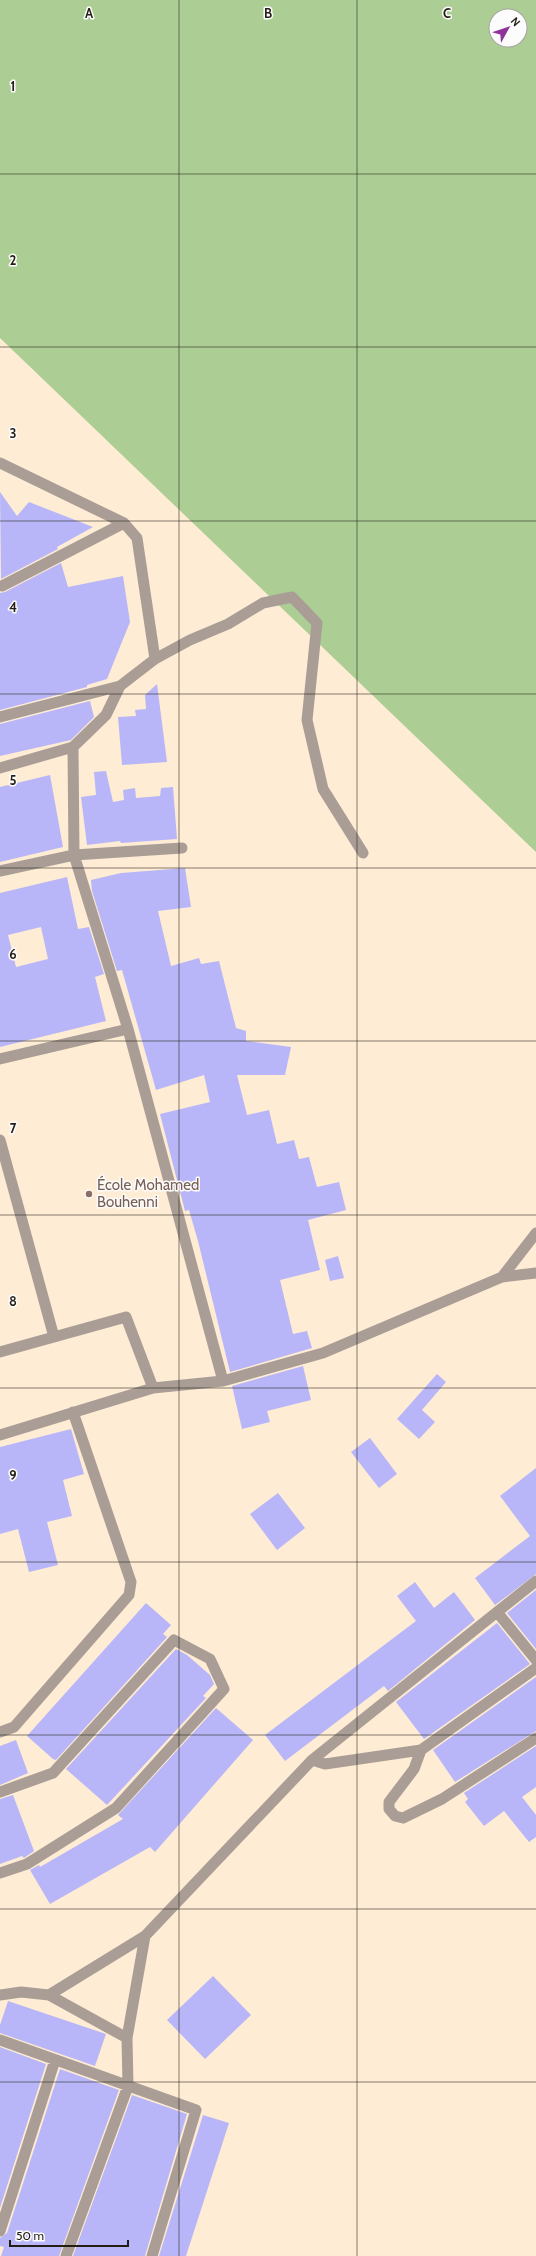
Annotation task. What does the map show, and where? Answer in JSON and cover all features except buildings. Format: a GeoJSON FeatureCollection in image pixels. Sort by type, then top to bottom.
{"type":"FeatureCollection","features":[{"type":"Feature","properties":{"kind":"street"},"geometry":{"type":"LineString","coordinates":[[0,463],[124,523],[137,538],[155,659]]}},
{"type":"Feature","properties":{"kind":"street"},"geometry":{"type":"LineString","coordinates":[[2,586],[124,523]]}},
{"type":"Feature","properties":{"kind":"street"},"geometry":{"type":"LineString","coordinates":[[0,717],[120,686],[155,659],[190,640],[228,624],[263,602],[292,597],[317,624],[307,720],[323,789],[363,853]]}},
{"type":"Feature","properties":{"kind":"street"},"geometry":{"type":"LineString","coordinates":[[0,768],[73,747],[106,715],[120,686]]}},
{"type":"Feature","properties":{"kind":"street"},"geometry":{"type":"LineString","coordinates":[[73,747],[74,855],[128,1029],[223,1381]]}},
{"type":"Feature","properties":{"kind":"street"},"geometry":{"type":"LineString","coordinates":[[0,871],[74,855],[182,848]]}},
{"type":"Feature","properties":{"kind":"street"},"geometry":{"type":"LineString","coordinates":[[0,1059],[128,1029]]}},
{"type":"Feature","properties":{"kind":"street"},"geometry":{"type":"LineString","coordinates":[[0,1140],[2,1154],[54,1337]]}},
{"type":"Feature","properties":{"kind":"street"},"geometry":{"type":"LineString","coordinates":[[502,1277],[536,1233]]}},
{"type":"Feature","properties":{"kind":"street"},"geometry":{"type":"LineString","coordinates":[[0,1435],[153,1388],[223,1381],[323,1353],[502,1277],[536,1273]]}},
{"type":"Feature","properties":{"kind":"street"},"geometry":{"type":"LineString","coordinates":[[0,1352],[126,1317],[153,1388]]}},
{"type":"Feature","properties":{"kind":"street"},"geometry":{"type":"LineString","coordinates":[[0,1732],[14,1727],[129,1595],[131,1582],[73,1412]]}},
{"type":"Feature","properties":{"kind":"street"},"geometry":{"type":"LineString","coordinates":[[49,1995],[145,1936],[312,1760],[536,1581]]}},
{"type":"Feature","properties":{"kind":"street"},"geometry":{"type":"LineString","coordinates":[[497,1612],[536,1660]]}},
{"type":"Feature","properties":{"kind":"street"},"geometry":{"type":"LineString","coordinates":[[0,1792],[53,1773],[174,1640],[210,1659],[224,1690],[116,1808],[26,1864],[0,1873]]}},
{"type":"Feature","properties":{"kind":"street"},"geometry":{"type":"LineString","coordinates":[[312,1760],[325,1764],[421,1750],[536,1668]]}},
{"type":"Feature","properties":{"kind":"street"},"geometry":{"type":"LineString","coordinates":[[421,1750],[414,1769],[389,1802],[389,1809],[395,1816],[403,1818],[442,1799],[536,1738]]}},
{"type":"Feature","properties":{"kind":"street"},"geometry":{"type":"LineString","coordinates":[[66,2256],[128,2086],[127,2038],[145,1936]]}},
{"type":"Feature","properties":{"kind":"street"},"geometry":{"type":"LineString","coordinates":[[0,1995],[21,1992],[49,1995],[127,2038]]}},
{"type":"Feature","properties":{"kind":"street"},"geometry":{"type":"LineString","coordinates":[[0,2040],[196,2110],[152,2256]]}},
{"type":"Feature","properties":{"kind":"street"},"geometry":{"type":"LineString","coordinates":[[0,2231],[55,2060]]}},
{"type":"Feature","properties":{"kind":"green space"},"geometry":{"type":"Polygon","coordinates":[[[0,0],[536,0],[536,852],[0,338],[0,0]]]}},
{"type":"Feature","properties":{"kind":"place","name":"École Mohamed Bouhenni"},"geometry":{"type":"Point","coordinates":[89,1194]}}]}
